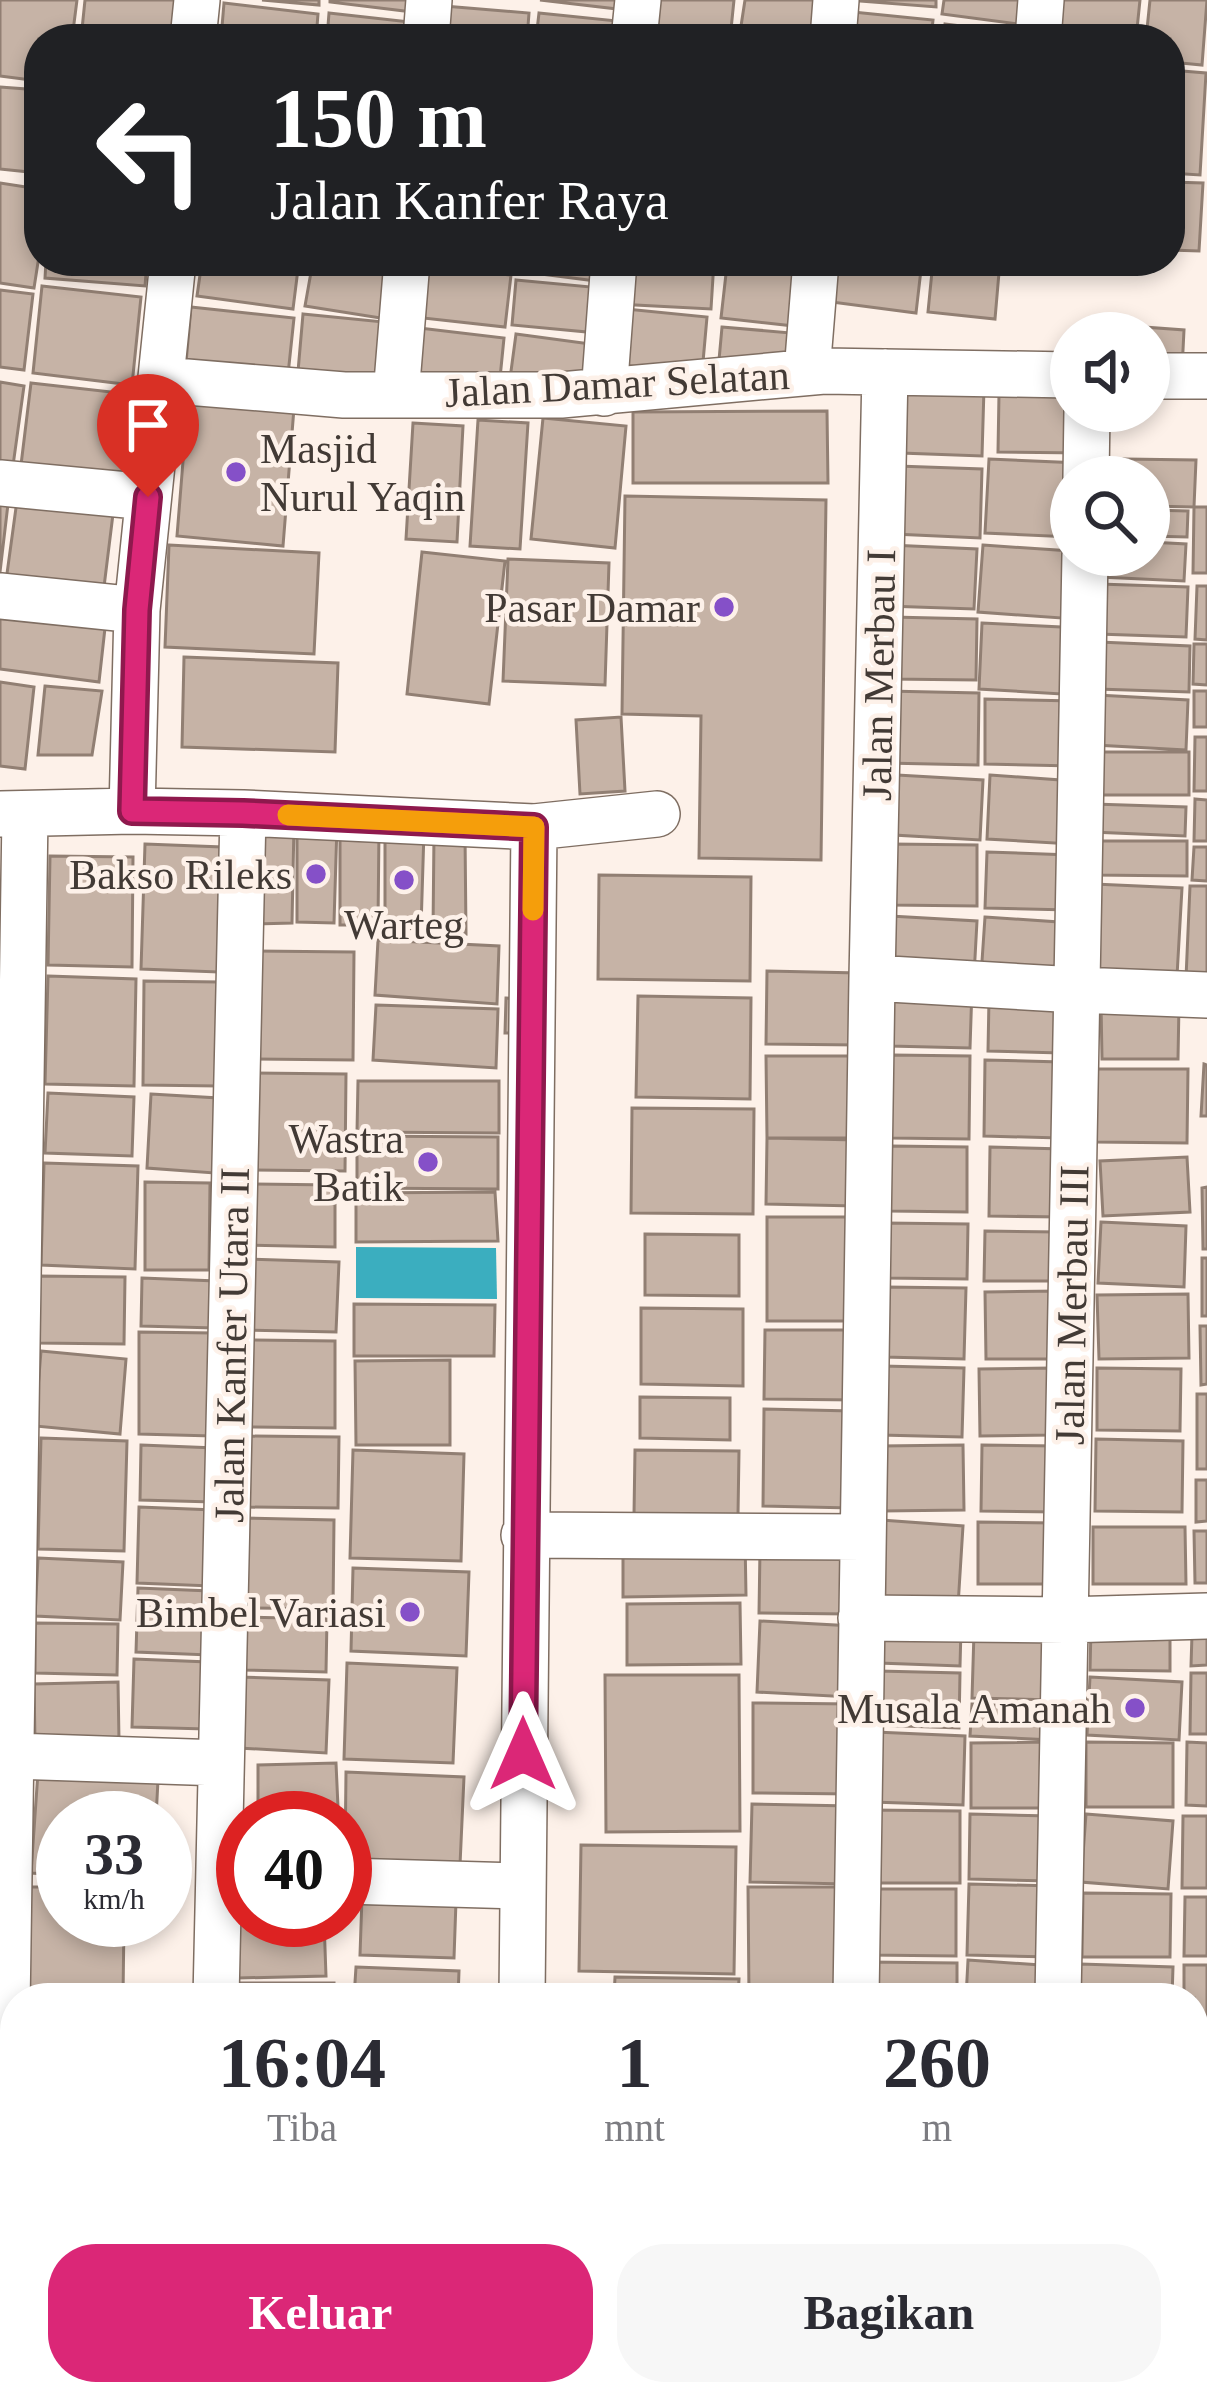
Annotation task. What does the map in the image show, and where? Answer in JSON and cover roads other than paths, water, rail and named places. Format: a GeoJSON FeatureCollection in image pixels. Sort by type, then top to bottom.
{"type":"FeatureCollection","features":[{"type":"Feature","properties":{"kind":"street"},"geometry":{"type":"LineString","coordinates":[[132,811],[137,610],[172,276]]}},
{"type":"Feature","properties":{"kind":"street"},"geometry":{"type":"LineString","coordinates":[[396,395],[406,276]]}},
{"type":"Feature","properties":{"kind":"street"},"geometry":{"type":"LineString","coordinates":[[604,393],[613,276]]}},
{"type":"Feature","properties":{"kind":"street"},"geometry":{"type":"LineString","coordinates":[[807,372],[815,276]]}},
{"type":"Feature","properties":{"kind":"street","name":"Jalan Damar Selatan"},"geometry":{"type":"LineString","coordinates":[[163,380],[396,395],[604,393],[807,372],[1050,375]]}},
{"type":"Feature","properties":{"kind":"street","name":"Jalan Merbau I"},"geometry":{"type":"LineString","coordinates":[[856,1983],[885,372]]}},
{"type":"Feature","properties":{"kind":"street"},"geometry":{"type":"LineString","coordinates":[[1170,376],[1207,376]]}},
{"type":"Feature","properties":{"kind":"street"},"geometry":{"type":"LineString","coordinates":[[0,483],[148,497]]}},
{"type":"Feature","properties":{"kind":"street","name":"Jalan Merbau III"},"geometry":{"type":"LineString","coordinates":[[1058,1983],[1085,576]]}},
{"type":"Feature","properties":{"kind":"street"},"geometry":{"type":"LineString","coordinates":[[0,596],[137,610]]}},
{"type":"Feature","properties":{"kind":"street"},"geometry":{"type":"LineString","coordinates":[[6,1983],[5,1826],[13,1756],[6,1593],[13,814],[243,813],[534,827],[657,814]]}},
{"type":"Feature","properties":{"kind":"street","name":"Jalan Kanfer Utara II"},"geometry":{"type":"LineString","coordinates":[[223,1791],[243,813]]}},
{"type":"Feature","properties":{"kind":"street"},"geometry":{"type":"LineString","coordinates":[[522,1983],[534,827]]}},
{"type":"Feature","properties":{"kind":"street"},"geometry":{"type":"LineString","coordinates":[[872,978],[1207,994]]}},
{"type":"Feature","properties":{"kind":"street"},"geometry":{"type":"LineString","coordinates":[[524,1535],[862,1537]]}},
{"type":"Feature","properties":{"kind":"street"},"geometry":{"type":"LineString","coordinates":[[861,1618],[1207,1616]]}},
{"type":"Feature","properties":{"kind":"street"},"geometry":{"type":"LineString","coordinates":[[13,1756],[221,1763]]}},
{"type":"Feature","properties":{"kind":"street"},"geometry":{"type":"LineString","coordinates":[[372,1882],[522,1886]]}},
{"type":"Feature","properties":{"kind":"street","name":"Jalan Kanfer Utara II"},"geometry":{"type":"LineString","coordinates":[[218,1983],[222,1947]]}},
{"type":"Feature","properties":{"kind":"water"},"geometry":{"type":"Polygon","coordinates":[[[356,1247],[496,1248],[497,1299],[356,1298],[356,1247]]]}},
{"type":"Feature","properties":{"kind":"place","name":"Masjid Nurul Yaqin"},"geometry":{"type":"Point","coordinates":[236,472]}},
{"type":"Feature","properties":{"kind":"place","name":"Pasar Damar"},"geometry":{"type":"Point","coordinates":[724,607]}},
{"type":"Feature","properties":{"kind":"place","name":"Bakso Rileks"},"geometry":{"type":"Point","coordinates":[316,874]}},
{"type":"Feature","properties":{"kind":"place","name":"Warteg"},"geometry":{"type":"Point","coordinates":[404,880]}},
{"type":"Feature","properties":{"kind":"place","name":"Wastra Batik"},"geometry":{"type":"Point","coordinates":[428,1162]}},
{"type":"Feature","properties":{"kind":"place","name":"Bimbel Variasi"},"geometry":{"type":"Point","coordinates":[410,1612]}},
{"type":"Feature","properties":{"kind":"place","name":"Musala Amanah"},"geometry":{"type":"Point","coordinates":[1135,1708]}}]}
